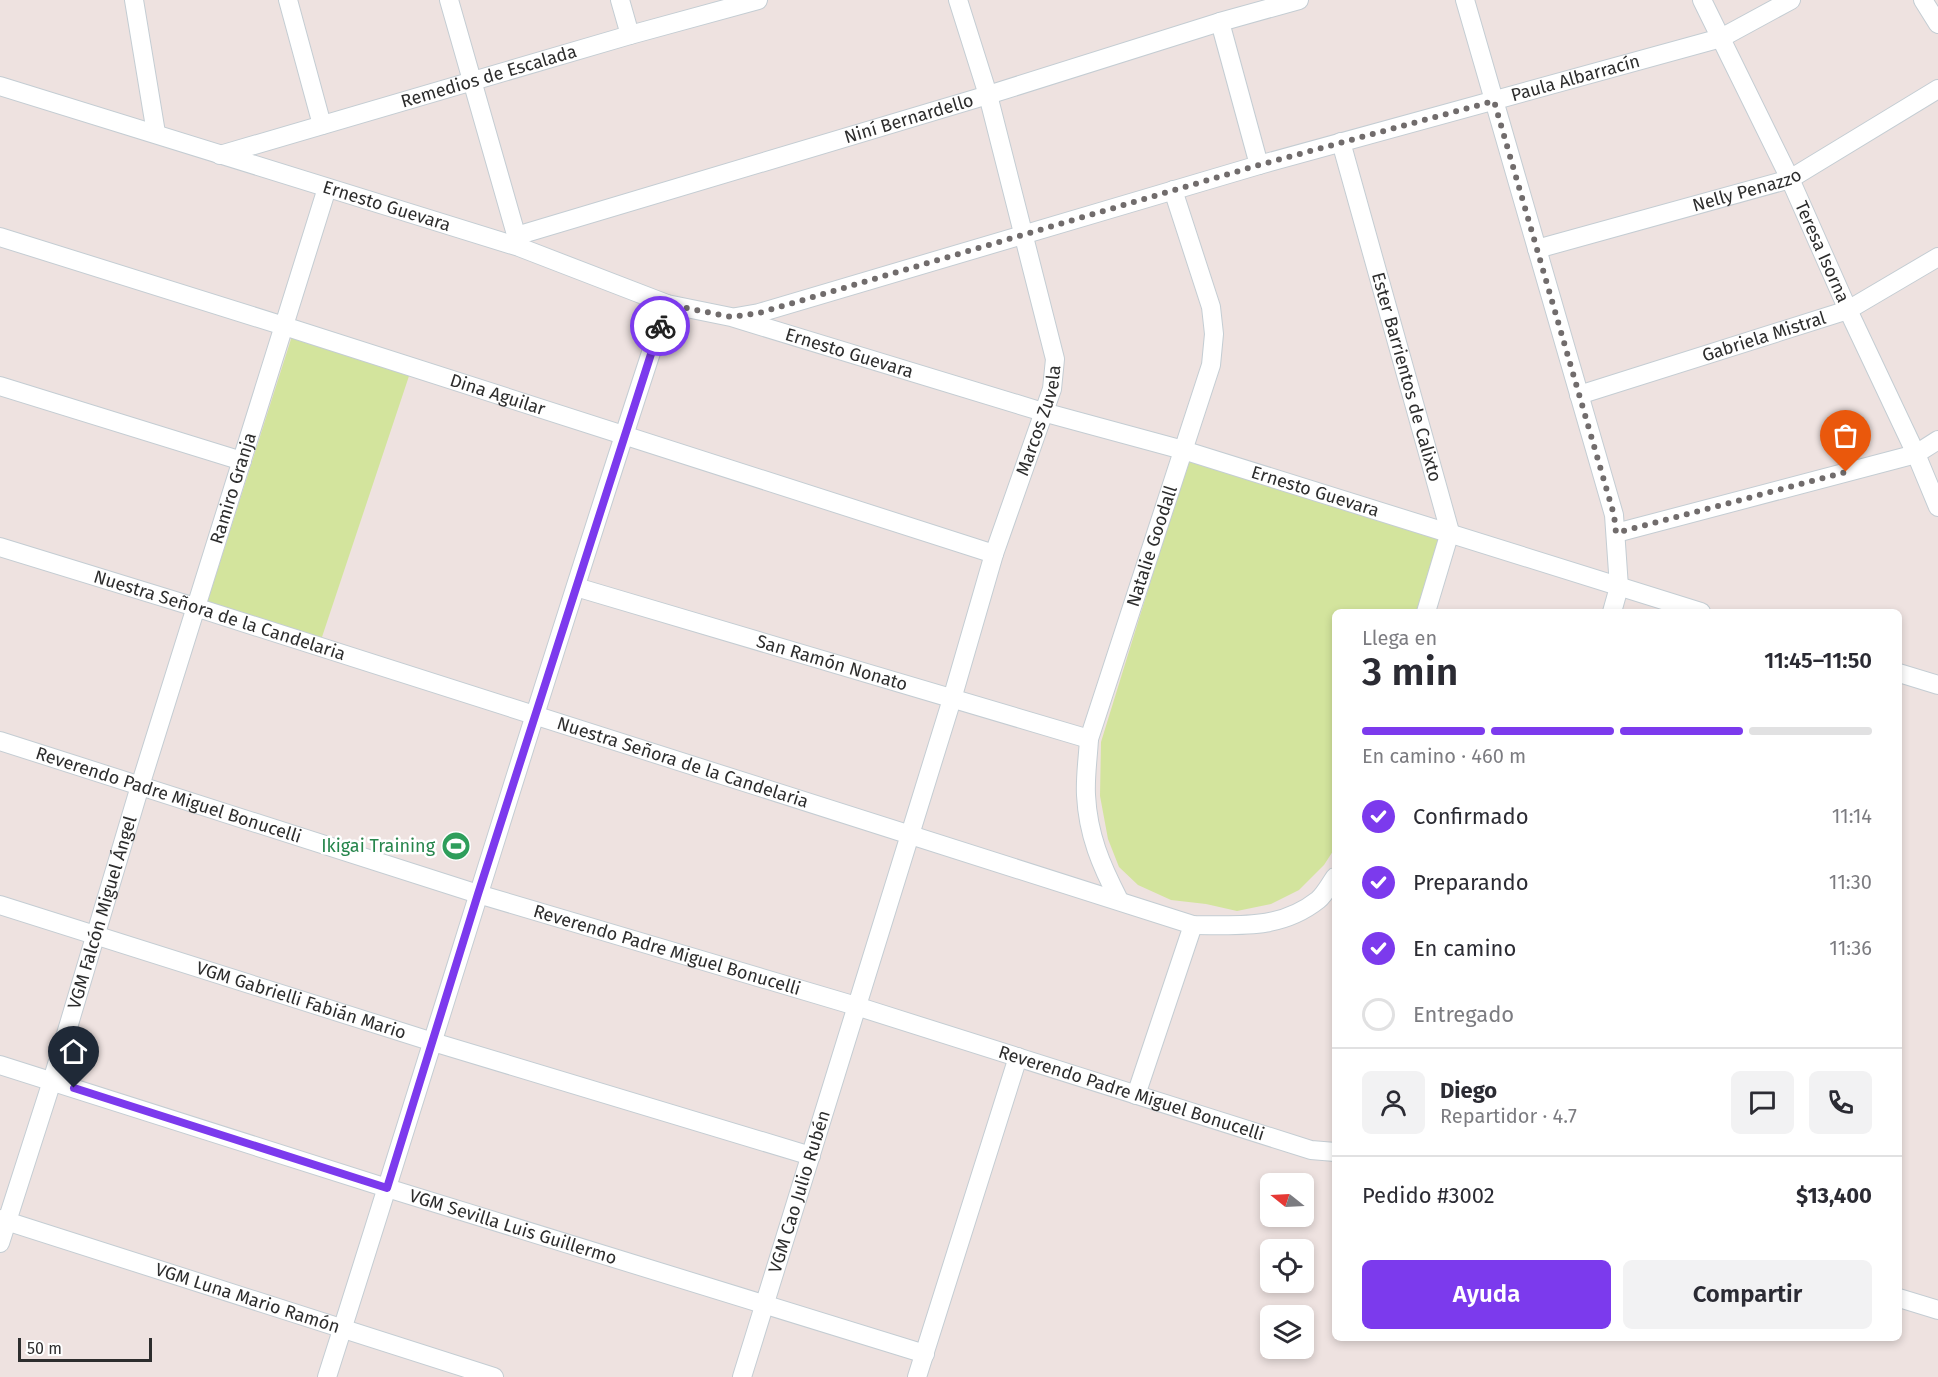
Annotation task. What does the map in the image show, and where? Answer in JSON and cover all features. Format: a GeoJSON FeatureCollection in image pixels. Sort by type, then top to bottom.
{"type":"FeatureCollection","features":[{"type":"Feature","properties":{"kind":"street"},"geometry":{"type":"LineString","coordinates":[[134,0],[156,133]]}},
{"type":"Feature","properties":{"kind":"street"},"geometry":{"type":"LineString","coordinates":[[288,0],[322,125]]}},
{"type":"Feature","properties":{"kind":"street"},"geometry":{"type":"LineString","coordinates":[[449,0],[518,242]]}},
{"type":"Feature","properties":{"kind":"street"},"geometry":{"type":"LineString","coordinates":[[620,0],[630,34]]}},
{"type":"Feature","properties":{"kind":"street","name":"Remedios de Escalada"},"geometry":{"type":"LineString","coordinates":[[220,155],[630,34],[758,0]]}},
{"type":"Feature","properties":{"kind":"street","name":"Marcos Zuvela"},"geometry":{"type":"LineString","coordinates":[[908,835],[952,699],[994,554],[1052,389],[1055,360],[988,95],[958,0]]}},
{"type":"Feature","properties":{"kind":"street","name":"Niní Bernardello"},"geometry":{"type":"LineString","coordinates":[[518,242],[1220,22],[1299,0]]}},
{"type":"Feature","properties":{"kind":"street"},"geometry":{"type":"LineString","coordinates":[[1465,0],[1614,515],[1619,587],[1613,609]]}},
{"type":"Feature","properties":{"kind":"street","name":"Teresa Isorna"},"geometry":{"type":"LineString","coordinates":[[1702,0],[1790,179],[1938,507]]}},
{"type":"Feature","properties":{"kind":"street","name":"Paula Albarracín"},"geometry":{"type":"LineString","coordinates":[[731,317],[759,313],[1259,165],[1721,38],[1791,0]]}},
{"type":"Feature","properties":{"kind":"street"},"geometry":{"type":"LineString","coordinates":[[1923,0],[1938,24]]}},
{"type":"Feature","properties":{"kind":"street"},"geometry":{"type":"LineString","coordinates":[[1220,22],[1259,165]]}},
{"type":"Feature","properties":{"kind":"street","name":"Ernesto Guevara"},"geometry":{"type":"LineString","coordinates":[[0,86],[327,188],[518,242],[667,304],[731,317],[1043,412],[1183,450],[1691,609]]}},
{"type":"Feature","properties":{"kind":"street","name":"Nelly Penazzo"},"geometry":{"type":"LineString","coordinates":[[1537,249],[1790,179],[1938,88]]}},
{"type":"Feature","properties":{"kind":"street","name":"Ester Barrientos de Calixto"},"geometry":{"type":"LineString","coordinates":[[1341,142],[1450,532]]}},
{"type":"Feature","properties":{"kind":"street","name":"Ramiro Granja"},"geometry":{"type":"LineString","coordinates":[[140,786],[327,188]]}},
{"type":"Feature","properties":{"kind":"street","name":"Natalie Goodall"},"geometry":{"type":"LineString","coordinates":[[1119,900],[1100,865],[1089,826],[1086,793],[1089,740],[1212,365],[1214,334],[1211,307],[1173,190]]}},
{"type":"Feature","properties":{"kind":"street","name":"Dina Aguilar"},"geometry":{"type":"LineString","coordinates":[[0,237],[994,554]]}},
{"type":"Feature","properties":{"kind":"street","name":"Gabriela Mistral"},"geometry":{"type":"LineString","coordinates":[[1579,396],[1848,310],[1938,257]]}},
{"type":"Feature","properties":{"kind":"street"},"geometry":{"type":"LineString","coordinates":[[327,1377],[478,894],[667,304]]}},
{"type":"Feature","properties":{"kind":"street"},"geometry":{"type":"LineString","coordinates":[[0,386],[242,461]]}},
{"type":"Feature","properties":{"kind":"street"},"geometry":{"type":"LineString","coordinates":[[1616,533],[1916,454],[1938,440]]}},
{"type":"Feature","properties":{"kind":"street"},"geometry":{"type":"LineString","coordinates":[[1427,609],[1450,532]]}},
{"type":"Feature","properties":{"kind":"street","name":"Nuestra Señora de la Candelaria"},"geometry":{"type":"LineString","coordinates":[[0,547],[1193,925]]}},
{"type":"Feature","properties":{"kind":"street","name":"San Ramón Nonato"},"geometry":{"type":"LineString","coordinates":[[576,587],[1089,740]]}},
{"type":"Feature","properties":{"kind":"street"},"geometry":{"type":"LineString","coordinates":[[1902,674],[1938,685]]}},
{"type":"Feature","properties":{"kind":"street","name":"Reverendo Padre Miguel Bonucelli"},"geometry":{"type":"LineString","coordinates":[[0,741],[478,894],[856,1006],[1311,1150],[1332,1152]]}},
{"type":"Feature","properties":{"kind":"street","name":"VGM Falcón Miguel Ángel"},"geometry":{"type":"LineString","coordinates":[[0,1243],[4,1220],[52,1081],[140,786]]}},
{"type":"Feature","properties":{"kind":"street","name":"VGM Cao Julio Rubén"},"geometry":{"type":"LineString","coordinates":[[742,1377],[908,835]]}},
{"type":"Feature","properties":{"kind":"street"},"geometry":{"type":"LineString","coordinates":[[1136,1095],[1193,925],[1255,926],[1289,918],[1320,899],[1332,881]]}},
{"type":"Feature","properties":{"kind":"street","name":"VGM Gabrielli Fabián Mario"},"geometry":{"type":"LineString","coordinates":[[0,905],[433,1042],[811,1156]]}},
{"type":"Feature","properties":{"kind":"street"},"geometry":{"type":"LineString","coordinates":[[917,1377],[1018,1057]]}},
{"type":"Feature","properties":{"kind":"street","name":"VGM Sevilla Luis Guillermo"},"geometry":{"type":"LineString","coordinates":[[0,1065],[387,1188],[925,1354]]}},
{"type":"Feature","properties":{"kind":"street","name":"VGM Luna Mario Ramón"},"geometry":{"type":"LineString","coordinates":[[4,1220],[494,1377]]}},
{"type":"Feature","properties":{"kind":"street"},"geometry":{"type":"LineString","coordinates":[[1902,1299],[1938,1310]]}},
{"type":"Feature","properties":{"kind":"green space"},"geometry":{"type":"Polygon","coordinates":[[[292,336],[409,376],[321,640],[207,603],[292,336]]]}},
{"type":"Feature","properties":{"kind":"green space"},"geometry":{"type":"Polygon","coordinates":[[[1189,457],[1441,537],[1417,609],[1332,609],[1332,853],[1324,865],[1299,890],[1271,904],[1237,911],[1206,904],[1171,900],[1138,885],[1119,867],[1108,839],[1100,796],[1101,742],[1189,457]]]}},
{"type":"Feature","properties":{"kind":"way so far"},"geometry":{"type":"LineString","coordinates":[[660,326],[667,304],[731,317],[759,313],[1259,165],[1494,101],[1614,515],[1616,533],[1846,472]]}},
{"type":"Feature","properties":{"kind":"place","name":"Ikigai Training"},"geometry":{"type":"Point","coordinates":[456,846]}},
{"type":"Feature","properties":{"kind":"route"},"geometry":{"type":"LineString","coordinates":[[74,1088],[387,1188],[478,894],[660,326]]}}]}
